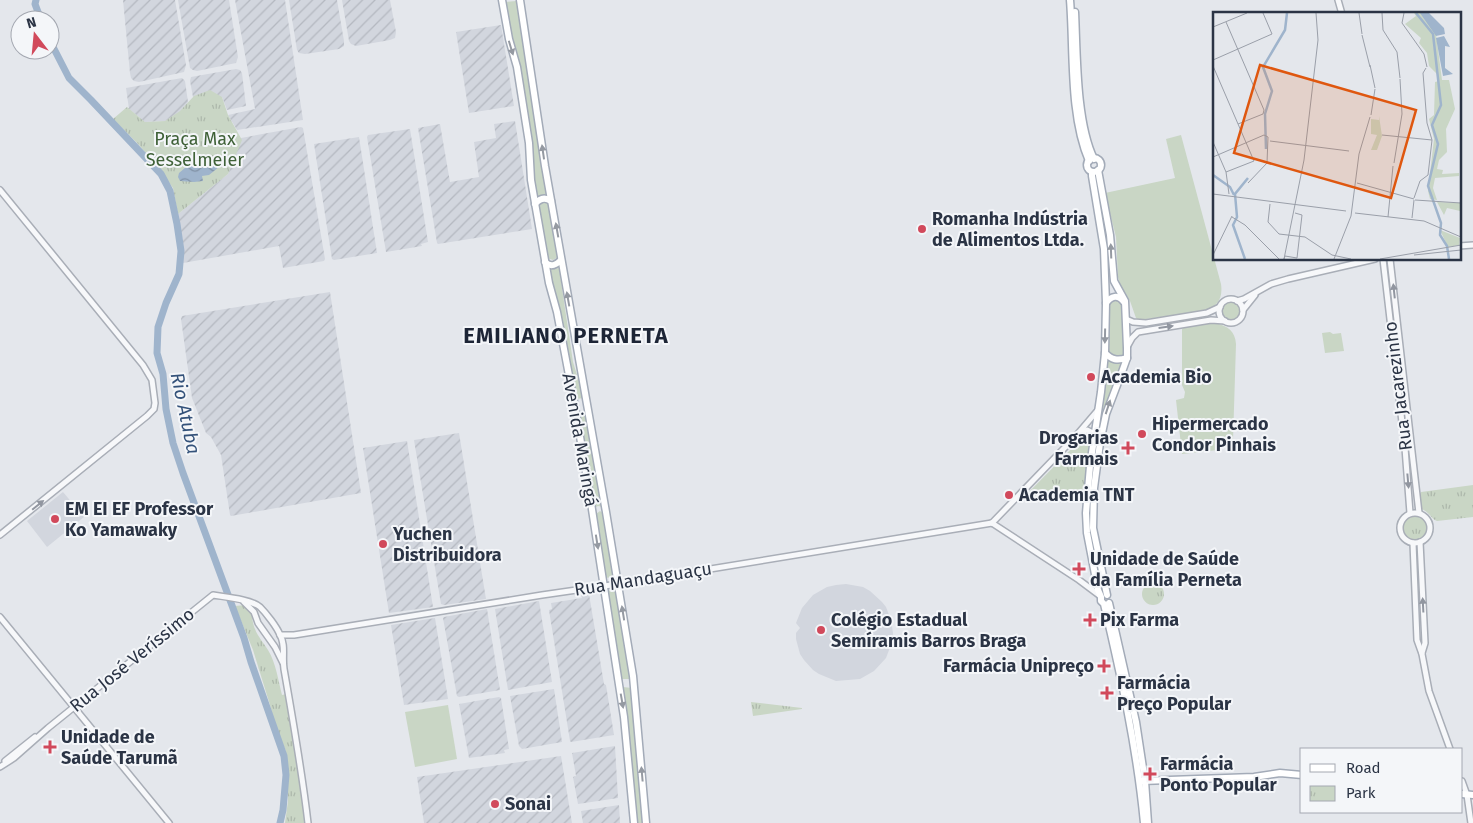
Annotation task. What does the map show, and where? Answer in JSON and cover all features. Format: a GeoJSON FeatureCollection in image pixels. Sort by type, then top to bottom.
{"type":"FeatureCollection","features":[{"type":"Feature","properties":{"kind":"main road","name":"Avenida Maringá"},"geometry":{"type":"LineString","coordinates":[[502,0],[509,39],[517,67],[529,140],[531,180],[545,262],[557,312],[593,514],[627,738],[634,823]]}},
{"type":"Feature","properties":{"kind":"main road","name":"Avenida Maringá"},"geometry":{"type":"LineString","coordinates":[[520,0],[561,260],[629,651],[639,734],[646,823]]}},
{"type":"Feature","properties":{"kind":"main road"},"geometry":{"type":"LineString","coordinates":[[1070,0],[1076,107],[1084,147],[1092,160]]}},
{"type":"Feature","properties":{"kind":"main road"},"geometry":{"type":"LineString","coordinates":[[1074,0],[1082,114],[1092,160]]}},
{"type":"Feature","properties":{"kind":"main road"},"geometry":{"type":"LineString","coordinates":[[1092,160],[1098,160],[1100,163],[1100,166],[1095,171]]}},
{"type":"Feature","properties":{"kind":"main road"},"geometry":{"type":"LineString","coordinates":[[1092,160],[1087,166],[1095,171]]}},
{"type":"Feature","properties":{"kind":"main road"},"geometry":{"type":"LineString","coordinates":[[1095,171],[1110,235],[1114,281],[1125,302],[1127,348],[1126,358],[1106,414],[1095,472],[1093,528],[1105,582],[1104,596]]}},
{"type":"Feature","properties":{"kind":"main road"},"geometry":{"type":"LineString","coordinates":[[1095,171],[1104,249],[1105,353],[1086,513],[1087,533],[1097,583],[1104,596]]}},
{"type":"Feature","properties":{"kind":"main road"},"geometry":{"type":"LineString","coordinates":[[536,204],[543,198],[551,200]]}},
{"type":"Feature","properties":{"kind":"main road"},"geometry":{"type":"LineString","coordinates":[[545,262],[554,265],[561,260]]}},
{"type":"Feature","properties":{"kind":"main road"},"geometry":{"type":"LineString","coordinates":[[1106,303],[1115,296],[1125,302]]}},
{"type":"Feature","properties":{"kind":"main road"},"geometry":{"type":"LineString","coordinates":[[1105,353],[1110,358],[1117,360],[1126,358]]}},
{"type":"Feature","properties":{"kind":"main road"},"geometry":{"type":"LineString","coordinates":[[593,514],[598,510],[606,512]]}},
{"type":"Feature","properties":{"kind":"main road"},"geometry":{"type":"LineString","coordinates":[[1097,583],[1105,582]]}},
{"type":"Feature","properties":{"kind":"main road"},"geometry":{"type":"LineString","coordinates":[[1104,596],[1110,597],[1106,603],[1142,781],[1148,823]]}},
{"type":"Feature","properties":{"kind":"main road"},"geometry":{"type":"LineString","coordinates":[[614,653],[617,658],[622,660],[627,657],[629,651]]}},
{"type":"Feature","properties":{"kind":"main road"},"geometry":{"type":"LineString","coordinates":[[1142,781],[1254,777],[1280,773],[1300,775]]}},
{"type":"Feature","properties":{"kind":"main road"},"geometry":{"type":"LineString","coordinates":[[1142,781],[1144,823]]}},
{"type":"Feature","properties":{"kind":"street"},"geometry":{"type":"LineString","coordinates":[[0,190],[137,357],[151,378],[155,402],[154,409],[0,535]]}},
{"type":"Feature","properties":{"kind":"street"},"geometry":{"type":"LineString","coordinates":[[1460,246],[1473,245]]}},
{"type":"Feature","properties":{"kind":"street"},"geometry":{"type":"LineString","coordinates":[[1237,301],[1271,284],[1371,260]]}},
{"type":"Feature","properties":{"kind":"street","name":"Rua Jacarezinho"},"geometry":{"type":"LineString","coordinates":[[1383,260],[1405,448],[1410,513]]}},
{"type":"Feature","properties":{"kind":"street","name":"Rua Jacarezinho"},"geometry":{"type":"LineString","coordinates":[[1390,260],[1419,513]]}},
{"type":"Feature","properties":{"kind":"street"},"geometry":{"type":"LineString","coordinates":[[1127,348],[1135,334],[1147,330],[1211,320],[1237,321],[1243,310],[1258,292]]}},
{"type":"Feature","properties":{"kind":"street"},"geometry":{"type":"LineString","coordinates":[[1126,319],[1133,322],[1146,323],[1196,315],[1212,312],[1220,307],[1222,303],[1233,299],[1240,303],[1243,310]]}},
{"type":"Feature","properties":{"kind":"street"},"geometry":{"type":"LineString","coordinates":[[1220,307],[1220,314],[1225,321]]}},
{"type":"Feature","properties":{"kind":"street"},"geometry":{"type":"LineString","coordinates":[[1196,315],[1198,322]]}},
{"type":"Feature","properties":{"kind":"street"},"geometry":{"type":"LineString","coordinates":[[1146,323],[1147,330]]}},
{"type":"Feature","properties":{"kind":"street"},"geometry":{"type":"LineString","coordinates":[[1393,352],[1401,352]]}},
{"type":"Feature","properties":{"kind":"street"},"geometry":{"type":"LineString","coordinates":[[1098,410],[1075,437],[992,522],[1104,596]]}},
{"type":"Feature","properties":{"kind":"street"},"geometry":{"type":"LineString","coordinates":[[1075,437],[1087,430],[1091,432],[1095,439]]}},
{"type":"Feature","properties":{"kind":"street"},"geometry":{"type":"LineString","coordinates":[[1410,513],[1419,513],[1426,516],[1431,526],[1428,536],[1420,542],[1413,543],[1404,538],[1400,529],[1403,519],[1410,513]]}},
{"type":"Feature","properties":{"kind":"street","name":"Rua Mandaguaçu"},"geometry":{"type":"LineString","coordinates":[[280,635],[294,635],[618,584],[992,522]]}},
{"type":"Feature","properties":{"kind":"street"},"geometry":{"type":"LineString","coordinates":[[1420,542],[1425,643],[1422,654]]}},
{"type":"Feature","properties":{"kind":"street"},"geometry":{"type":"LineString","coordinates":[[1413,543],[1417,640],[1422,654],[1428,691],[1450,748]]}},
{"type":"Feature","properties":{"kind":"street","name":"Rua José Veríssimo"},"geometry":{"type":"LineString","coordinates":[[0,766],[28,741],[48,728],[213,595],[241,600]]}},
{"type":"Feature","properties":{"kind":"street"},"geometry":{"type":"LineString","coordinates":[[241,600],[256,604],[262,608],[280,635],[283,644],[284,666],[300,760],[308,823]]}},
{"type":"Feature","properties":{"kind":"street"},"geometry":{"type":"LineString","coordinates":[[241,600],[252,609],[258,623],[275,647],[284,666]]}},
{"type":"Feature","properties":{"kind":"street"},"geometry":{"type":"LineString","coordinates":[[0,617],[168,823]]}},
{"type":"Feature","properties":{"kind":"street"},"geometry":{"type":"LineString","coordinates":[[258,623],[262,618],[268,618]]}},
{"type":"Feature","properties":{"kind":"street"},"geometry":{"type":"LineString","coordinates":[[275,647],[280,647],[294,635]]}},
{"type":"Feature","properties":{"kind":"street"},"geometry":{"type":"LineString","coordinates":[[1467,795],[1471,823]]}},
{"type":"Feature","properties":{"kind":"shaded area"},"geometry":{"type":"Polygon","coordinates":[[[123,0],[175,0],[186,65],[184,72],[139,82],[131,78],[123,0]]]}},
{"type":"Feature","properties":{"kind":"shaded area"},"geometry":{"type":"Polygon","coordinates":[[[178,0],[229,0],[238,57],[236,63],[197,71],[190,68],[178,0]]]}},
{"type":"Feature","properties":{"kind":"shaded area"},"geometry":{"type":"Polygon","coordinates":[[[235,0],[285,0],[303,120],[237,130],[228,115],[255,109],[235,0]]]}},
{"type":"Feature","properties":{"kind":"shaded area"},"geometry":{"type":"Polygon","coordinates":[[[289,0],[337,0],[344,46],[339,49],[305,54],[299,53],[289,0]]]}},
{"type":"Feature","properties":{"kind":"shaded area"},"geometry":{"type":"Polygon","coordinates":[[[342,0],[390,0],[396,32],[395,38],[356,46],[351,44],[342,0]]]}},
{"type":"Feature","properties":{"kind":"shaded area"},"geometry":{"type":"Polygon","coordinates":[[[501,25],[514,106],[469,113],[456,32],[501,25]]]}},
{"type":"Feature","properties":{"kind":"shaded area"},"geometry":{"type":"Polygon","coordinates":[[[236,69],[242,73],[246,106],[227,110],[222,97],[193,97],[191,77],[236,69]]]}},
{"type":"Feature","properties":{"kind":"shaded area"},"geometry":{"type":"Polygon","coordinates":[[[182,78],[185,81],[188,102],[180,112],[165,121],[145,122],[129,109],[126,88],[182,78]]]}},
{"type":"Feature","properties":{"kind":"shaded area"},"geometry":{"type":"Polygon","coordinates":[[[515,121],[532,229],[438,244],[418,128],[440,124],[450,182],[479,177],[474,142],[496,138],[494,124],[515,121]]]}},
{"type":"Feature","properties":{"kind":"shaded area"},"geometry":{"type":"Polygon","coordinates":[[[303,128],[324,261],[283,268],[279,246],[183,263],[183,243],[178,214],[228,174],[241,138],[303,128]]]}},
{"type":"Feature","properties":{"kind":"shaded area"},"geometry":{"type":"Polygon","coordinates":[[[410,129],[428,242],[421,244],[422,246],[386,252],[367,137],[368,135],[410,129]]]}},
{"type":"Feature","properties":{"kind":"shaded area"},"geometry":{"type":"Polygon","coordinates":[[[359,137],[377,253],[334,260],[332,259],[314,144],[359,137]]]}},
{"type":"Feature","properties":{"kind":"shaded area"},"geometry":{"type":"Polygon","coordinates":[[[330,292],[361,493],[231,516],[221,455],[211,437],[206,433],[192,398],[182,316],[330,292]]]}},
{"type":"Feature","properties":{"kind":"shaded area"},"geometry":{"type":"Polygon","coordinates":[[[459,433],[486,599],[444,605],[441,604],[414,440],[459,433]]]}},
{"type":"Feature","properties":{"kind":"shaded area"},"geometry":{"type":"Polygon","coordinates":[[[407,441],[433,607],[389,613],[363,448],[407,441]]]}},
{"type":"Feature","properties":{"kind":"shaded area","name":"EM EI EF Professor Ko Yamawaky"},"geometry":{"type":"Polygon","coordinates":[[[63,492],[84,517],[47,547],[27,521],[63,492]]]}},
{"type":"Feature","properties":{"kind":"shaded area"},"geometry":{"type":"Polygon","coordinates":[[[846,584],[863,587],[882,602],[891,620],[893,633],[886,658],[874,671],[860,679],[836,681],[819,674],[804,660],[800,654],[796,639],[796,633],[800,628],[796,623],[802,608],[813,595],[827,587],[846,584]]]}},
{"type":"Feature","properties":{"kind":"shaded area"},"geometry":{"type":"Polygon","coordinates":[[[589,594],[614,735],[571,742],[549,610],[552,609],[551,603],[582,598],[581,595],[589,594]]]}},
{"type":"Feature","properties":{"kind":"shaded area"},"geometry":{"type":"Polygon","coordinates":[[[539,601],[552,682],[508,690],[495,609],[539,601]]]}},
{"type":"Feature","properties":{"kind":"shaded area"},"geometry":{"type":"Polygon","coordinates":[[[487,609],[500,690],[459,697],[457,696],[443,618],[487,609]]]}},
{"type":"Feature","properties":{"kind":"shaded area"},"geometry":{"type":"Polygon","coordinates":[[[435,618],[448,699],[404,705],[391,625],[435,618]]]}},
{"type":"Feature","properties":{"kind":"shaded area"},"geometry":{"type":"Polygon","coordinates":[[[554,689],[562,742],[522,749],[519,746],[510,696],[554,689]]]}},
{"type":"Feature","properties":{"kind":"shaded area"},"geometry":{"type":"Polygon","coordinates":[[[501,698],[509,749],[504,750],[505,753],[469,758],[459,704],[501,698]]]}},
{"type":"Feature","properties":{"kind":"shaded area"},"geometry":{"type":"Polygon","coordinates":[[[615,746],[618,798],[578,804],[573,777],[576,776],[572,753],[615,746]]]}},
{"type":"Feature","properties":{"kind":"shaded area"},"geometry":{"type":"Polygon","coordinates":[[[561,756],[572,823],[424,823],[417,777],[561,756]]]}},
{"type":"Feature","properties":{"kind":"shaded area"},"geometry":{"type":"Polygon","coordinates":[[[619,805],[620,823],[583,823],[581,811],[619,805]]]}},
{"type":"Feature","properties":{"kind":"green space"},"geometry":{"type":"Polygon","coordinates":[[[516,1],[547,195],[537,197],[505,2],[516,1]]]}},
{"type":"Feature","properties":{"kind":"green space","name":"Praça Max Sesselmeier"},"geometry":{"type":"Polygon","coordinates":[[[210,90],[222,97],[228,115],[242,140],[228,174],[178,214],[173,188],[139,145],[113,119],[127,107],[145,122],[165,121],[180,111],[194,96],[210,90]]]}},
{"type":"Feature","properties":{"kind":"green space"},"geometry":{"type":"Polygon","coordinates":[[[1181,135],[1213,260],[1221,284],[1221,294],[1213,307],[1204,311],[1139,320],[1136,318],[1118,277],[1116,237],[1105,193],[1175,178],[1166,139],[1181,135]]]}},
{"type":"Feature","properties":{"kind":"green space"},"geometry":{"type":"Polygon","coordinates":[[[544,202],[549,204],[558,257],[553,260],[547,258],[538,206],[544,202]]]}},
{"type":"Feature","properties":{"kind":"green space"},"geometry":{"type":"Polygon","coordinates":[[[559,268],[573,362],[584,398],[576,399],[548,270],[559,268]]]}},
{"type":"Feature","properties":{"kind":"green space"},"geometry":{"type":"Polygon","coordinates":[[[1115,299],[1120,301],[1122,305],[1124,347],[1123,355],[1115,358],[1108,352],[1108,305],[1115,299]]]}},
{"type":"Feature","properties":{"kind":"green space"},"geometry":{"type":"Polygon","coordinates":[[[1231,301],[1238,304],[1241,311],[1238,318],[1231,321],[1224,318],[1221,311],[1224,304],[1231,301]]]}},
{"type":"Feature","properties":{"kind":"green space"},"geometry":{"type":"Polygon","coordinates":[[[1215,323],[1224,326],[1232,332],[1236,344],[1233,440],[1218,442],[1218,450],[1182,454],[1176,400],[1184,398],[1185,392],[1182,385],[1182,329],[1215,323]]]}},
{"type":"Feature","properties":{"kind":"green space"},"geometry":{"type":"Polygon","coordinates":[[[1330,332],[1333,334],[1341,333],[1344,351],[1325,353],[1322,333],[1330,332]]]}},
{"type":"Feature","properties":{"kind":"green space"},"geometry":{"type":"Polygon","coordinates":[[[1106,359],[1115,363],[1123,361],[1102,414],[1092,474],[1090,523],[1101,582],[1089,531],[1090,488],[1106,359]]]}},
{"type":"Feature","properties":{"kind":"green space"},"geometry":{"type":"Polygon","coordinates":[[[586,412],[603,507],[598,506],[594,508],[578,414],[586,412]]]}},
{"type":"Feature","properties":{"kind":"green space"},"geometry":{"type":"Polygon","coordinates":[[[1088,435],[1090,438],[1084,491],[1024,497],[1084,436],[1088,435]]]}},
{"type":"Feature","properties":{"kind":"green space"},"geometry":{"type":"Polygon","coordinates":[[[1473,485],[1473,517],[1437,521],[1421,509],[1421,492],[1473,485]]]}},
{"type":"Feature","properties":{"kind":"green space"},"geometry":{"type":"Polygon","coordinates":[[[600,511],[604,514],[614,577],[605,578],[597,531],[596,514],[600,511]]]}},
{"type":"Feature","properties":{"kind":"green space"},"geometry":{"type":"Polygon","coordinates":[[[1416,514],[1426,518],[1430,528],[1426,538],[1416,542],[1406,538],[1402,528],[1406,518],[1416,514]]]}},
{"type":"Feature","properties":{"kind":"green space"},"geometry":{"type":"Polygon","coordinates":[[[1153,583],[1161,586],[1164,594],[1161,602],[1153,605],[1145,602],[1142,594],[1145,586],[1153,583]]]}},
{"type":"Feature","properties":{"kind":"green space"},"geometry":{"type":"Polygon","coordinates":[[[617,589],[631,679],[621,679],[607,591],[617,589]]]}},
{"type":"Feature","properties":{"kind":"green space"},"geometry":{"type":"Polygon","coordinates":[[[245,605],[251,614],[256,632],[273,660],[282,695],[287,694],[305,823],[285,823],[288,801],[286,751],[276,729],[253,650],[235,606],[245,605]]]}},
{"type":"Feature","properties":{"kind":"green space"},"geometry":{"type":"Polygon","coordinates":[[[623,687],[632,688],[643,823],[636,823],[630,738],[623,687]]]}},
{"type":"Feature","properties":{"kind":"green space"},"geometry":{"type":"Polygon","coordinates":[[[751,702],[802,708],[802,709],[753,716],[751,702]]]}},
{"type":"Feature","properties":{"kind":"green space"},"geometry":{"type":"Polygon","coordinates":[[[448,705],[457,759],[415,767],[405,712],[448,705]]]}},
{"type":"Feature","properties":{"kind":"water"},"geometry":{"type":"Polygon","coordinates":[[[195,161],[200,163],[217,162],[219,167],[209,175],[202,176],[203,181],[180,181],[179,173],[195,161]]]}},
{"type":"Feature","properties":{"kind":"waterway","name":"Rio Atuba"},"geometry":{"type":"LineString","coordinates":[[36,0],[37,10]]}},
{"type":"Feature","properties":{"kind":"waterway","name":"Rio Atuba"},"geometry":{"type":"LineString","coordinates":[[60,60],[69,78],[161,174],[170,191],[181,251],[179,274],[158,327],[157,353],[163,374],[166,409],[173,443],[183,473],[244,638],[284,756],[286,775],[280,823]]}},
{"type":"Feature","properties":{"kind":"place","name":"Romanha Indústria de Alimentos Ltda."},"geometry":{"type":"Point","coordinates":[922,229]}},
{"type":"Feature","properties":{"kind":"place","name":"Academia Bio"},"geometry":{"type":"Point","coordinates":[1091,377]}},
{"type":"Feature","properties":{"kind":"place","name":"Hipermercado Condor Pinhais"},"geometry":{"type":"Point","coordinates":[1142,434]}},
{"type":"Feature","properties":{"kind":"place","name":"Drogarias Farmais"},"geometry":{"type":"Point","coordinates":[1128,448]}},
{"type":"Feature","properties":{"kind":"place","name":"Academia TNT"},"geometry":{"type":"Point","coordinates":[1009,495]}},
{"type":"Feature","properties":{"kind":"place","name":"EM EI EF Professor Ko Yamawaky"},"geometry":{"type":"Point","coordinates":[55,519]}},
{"type":"Feature","properties":{"kind":"place","name":"Yuchen Distribuidora"},"geometry":{"type":"Point","coordinates":[383,544]}},
{"type":"Feature","properties":{"kind":"place","name":"Unidade de Saúde da Família Perneta"},"geometry":{"type":"Point","coordinates":[1079,569]}},
{"type":"Feature","properties":{"kind":"place","name":"Pix Farma"},"geometry":{"type":"Point","coordinates":[1090,620]}},
{"type":"Feature","properties":{"kind":"place","name":"Colégio Estadual Semíramis Barros Braga"},"geometry":{"type":"Point","coordinates":[821,630]}},
{"type":"Feature","properties":{"kind":"place","name":"Farmácia Unipreço"},"geometry":{"type":"Point","coordinates":[1104,666]}},
{"type":"Feature","properties":{"kind":"place","name":"Farmácia Preço Popular"},"geometry":{"type":"Point","coordinates":[1107,693]}},
{"type":"Feature","properties":{"kind":"place","name":"Unidade de Saúde Tarumã"},"geometry":{"type":"Point","coordinates":[50,747]}},
{"type":"Feature","properties":{"kind":"place","name":"Farmácia Ponto Popular"},"geometry":{"type":"Point","coordinates":[1150,774]}},
{"type":"Feature","properties":{"kind":"place","name":"Sonai"},"geometry":{"type":"Point","coordinates":[495,804]}},
{"type":"Feature","properties":{"kind":"district","name":"EMILIANO PERNETA"},"geometry":{"type":"Point","coordinates":[566,335]}}]}
